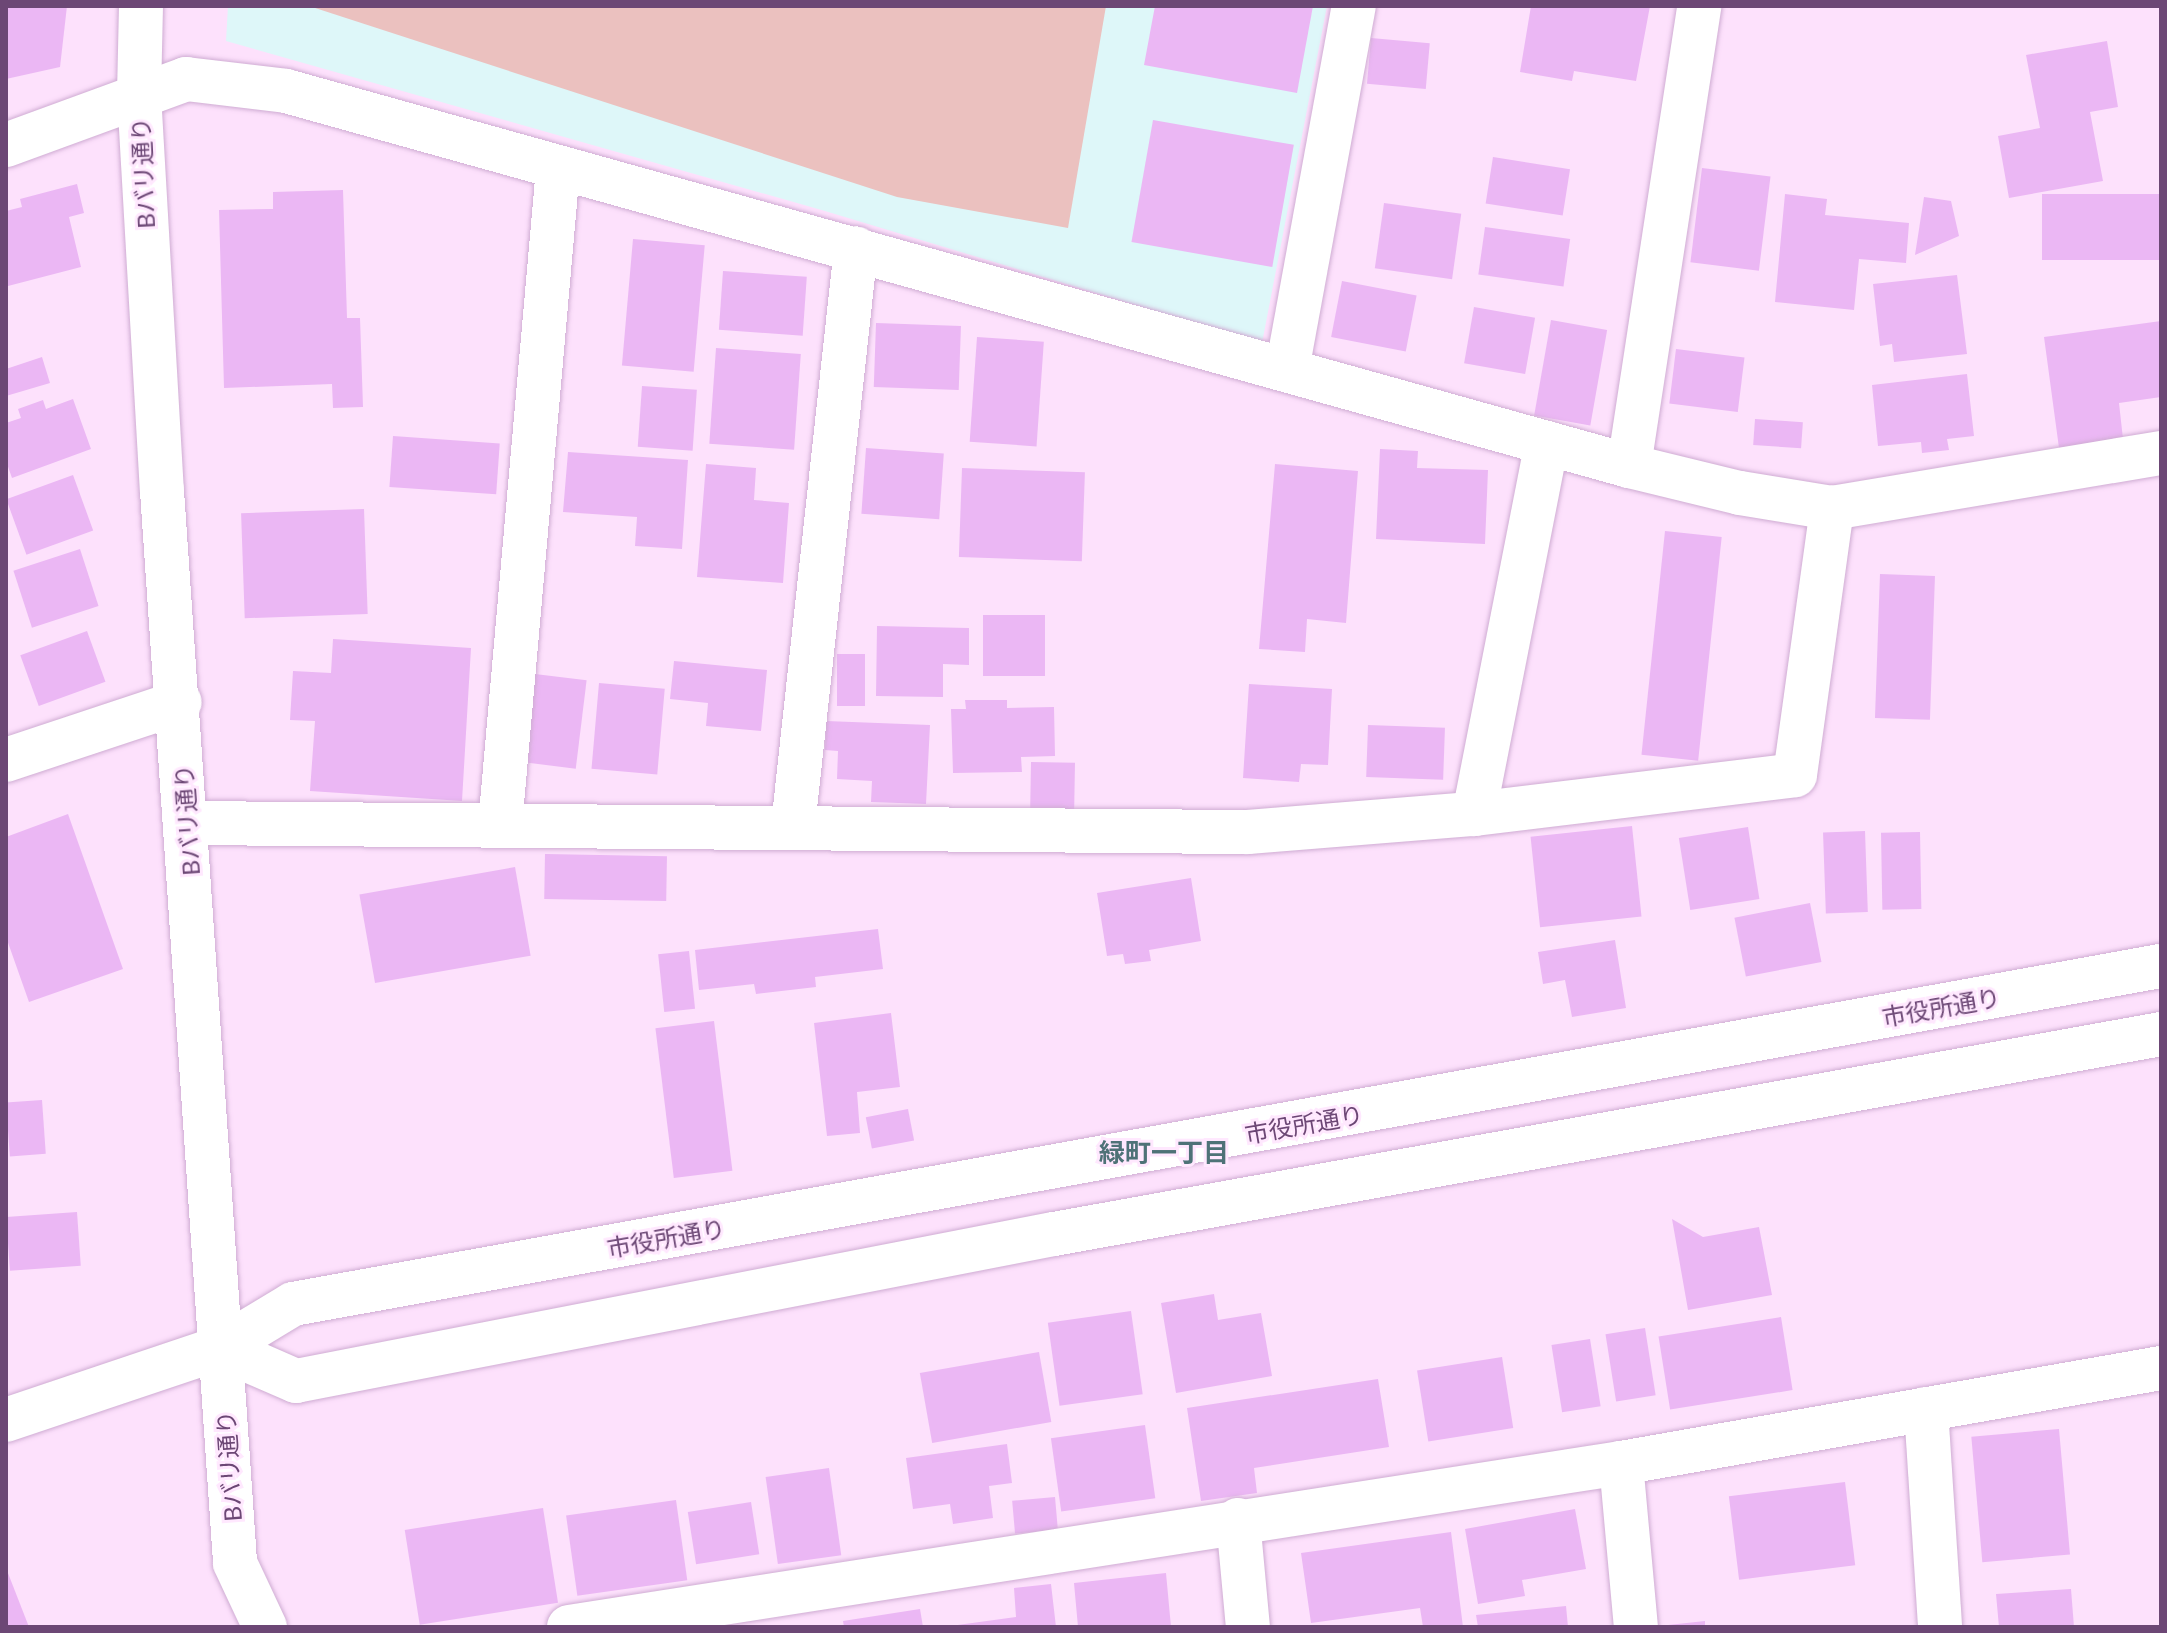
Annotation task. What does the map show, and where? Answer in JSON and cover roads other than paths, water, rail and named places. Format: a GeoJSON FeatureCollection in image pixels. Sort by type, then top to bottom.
{"type":"FeatureCollection","features":[{"type":"Feature","properties":{"kind":"street","name":"Bバリ通り"},"geometry":{"type":"LineString","coordinates":[[141,6],[139,94],[235,1563],[265,1627]]}},
{"type":"Feature","properties":{"kind":"street"},"geometry":{"type":"LineString","coordinates":[[1287,370],[1354,6]]}},
{"type":"Feature","properties":{"kind":"street"},"geometry":{"type":"LineString","coordinates":[[1629,466],[1699,6]]}},
{"type":"Feature","properties":{"kind":"street"},"geometry":{"type":"LineString","coordinates":[[6,145],[186,79],[286,91],[1629,466],[1740,493],[1832,508],[2161,453]]}},
{"type":"Feature","properties":{"kind":"street"},"geometry":{"type":"LineString","coordinates":[[500,826],[558,168]]}},
{"type":"Feature","properties":{"kind":"street"},"geometry":{"type":"LineString","coordinates":[[793,826],[856,248]]}},
{"type":"Feature","properties":{"kind":"street"},"geometry":{"type":"LineString","coordinates":[[1474,814],[1547,443]]}},
{"type":"Feature","properties":{"kind":"street"},"geometry":{"type":"LineString","coordinates":[[187,823],[793,826],[1085,834],[1248,832],[1474,814],[1795,775],[1832,508]]}},
{"type":"Feature","properties":{"kind":"street"},"geometry":{"type":"LineString","coordinates":[[6,760],[180,702]]}},
{"type":"Feature","properties":{"kind":"street","name":"市役所通り"},"geometry":{"type":"LineString","coordinates":[[6,1420],[220,1348],[293,1304],[2161,966]]}},
{"type":"Feature","properties":{"kind":"street"},"geometry":{"type":"LineString","coordinates":[[220,1348],[296,1381],[1054,1234],[2161,1034]]}},
{"type":"Feature","properties":{"kind":"street"},"geometry":{"type":"LineString","coordinates":[[569,1627],[789,1611],[1238,1520],[1621,1463],[2161,1368]]}},
{"type":"Feature","properties":{"kind":"street"},"geometry":{"type":"LineString","coordinates":[[1926,1409],[1940,1627]]}},
{"type":"Feature","properties":{"kind":"street"},"geometry":{"type":"LineString","coordinates":[[1621,1463],[1636,1627]]}},
{"type":"Feature","properties":{"kind":"street"},"geometry":{"type":"LineString","coordinates":[[1238,1520],[1248,1627]]}},
{"type":"Feature","properties":{"kind":"district","name":"緑町一丁目"},"geometry":{"type":"Point","coordinates":[1164,1153]}}]}
